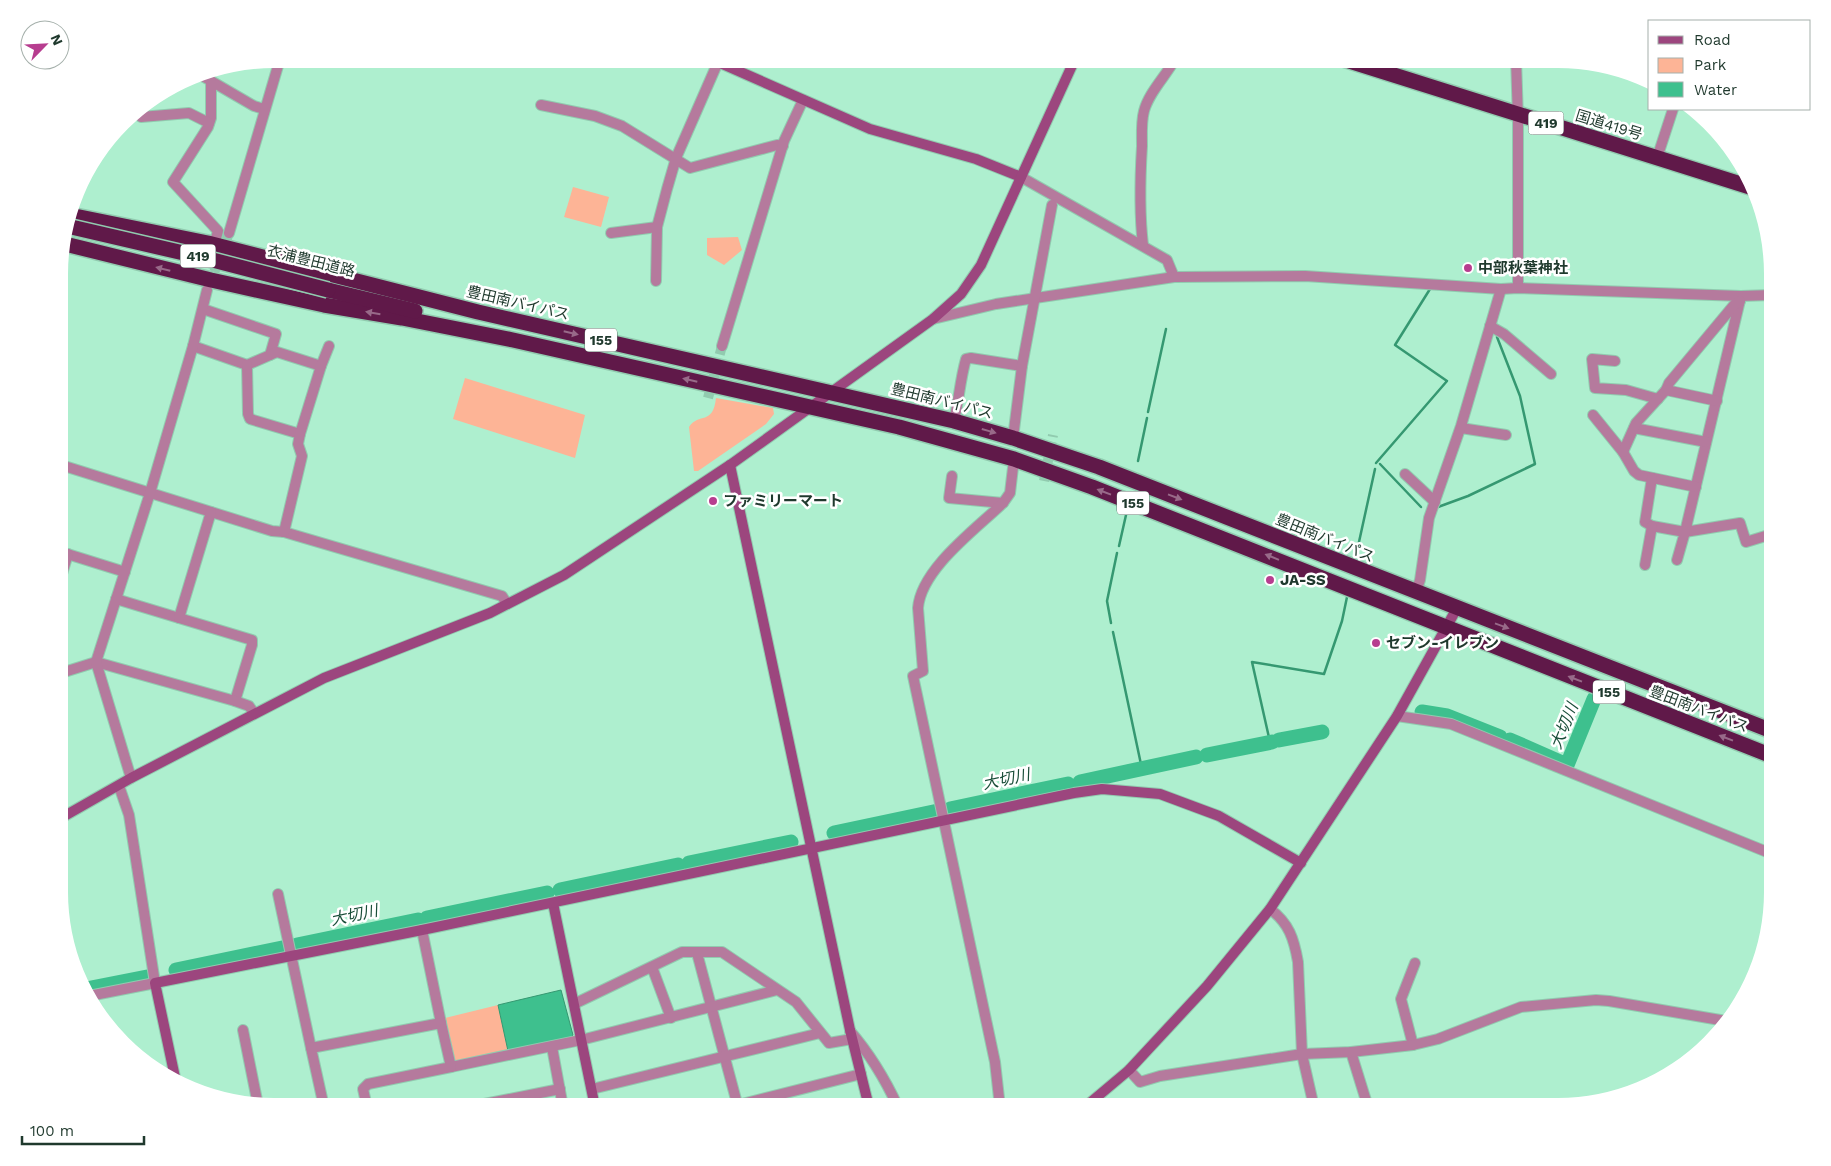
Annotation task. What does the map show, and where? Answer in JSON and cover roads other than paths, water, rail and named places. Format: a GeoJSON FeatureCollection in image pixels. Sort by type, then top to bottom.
{"type":"FeatureCollection","features":[{"type":"Feature","properties":{"kind":"highway","name":"国道419号"},"geometry":{"type":"LineString","coordinates":[[1371,68],[1743,185]]}},
{"type":"Feature","properties":{"kind":"highway","name":"豊田南バイパス"},"geometry":{"type":"LineString","coordinates":[[76,216],[214,245],[478,312],[672,356],[838,390],[954,420],[1099,468],[1764,728]]}},
{"type":"Feature","properties":{"kind":"highway","name":"衣浦豊田道路"},"geometry":{"type":"LineString","coordinates":[[74,223],[202,252],[476,327],[513,340]]}},
{"type":"Feature","properties":{"kind":"highway","name":"衣浦豊田道路"},"geometry":{"type":"LineString","coordinates":[[73,228],[497,323],[546,327]]}},
{"type":"Feature","properties":{"kind":"highway","name":"豊田南バイパス"},"geometry":{"type":"LineString","coordinates":[[69,245],[305,301],[513,340],[805,410],[899,427],[1014,459],[1102,491],[1764,753]]}},
{"type":"Feature","properties":{"kind":"highway"},"geometry":{"type":"LineString","coordinates":[[672,356],[721,378],[793,395],[803,401],[805,410]]}},
{"type":"Feature","properties":{"kind":"highway"},"geometry":{"type":"LineString","coordinates":[[838,390],[844,400],[852,406],[924,422],[970,446]]}},
{"type":"Feature","properties":{"kind":"highway","name":"155"},"geometry":{"type":"LineString","coordinates":[[1304,548],[1353,579],[1440,614],[1446,618],[1447,627]]}},
{"type":"Feature","properties":{"kind":"street"},"geometry":{"type":"LineString","coordinates":[[229,233],[277,68]]}},
{"type":"Feature","properties":{"kind":"street"},"geometry":{"type":"LineString","coordinates":[[656,281],[657,226],[675,161],[712,68]]}},
{"type":"Feature","properties":{"kind":"street"},"geometry":{"type":"LineString","coordinates":[[733,68],[870,129],[976,159],[1021,177],[1167,260],[1174,277]]}},
{"type":"Feature","properties":{"kind":"street"},"geometry":{"type":"LineString","coordinates":[[68,814],[131,778],[324,678],[490,613],[564,575],[730,465],[805,410],[838,390],[957,299],[982,266],[1070,68]]}},
{"type":"Feature","properties":{"kind":"street"},"geometry":{"type":"LineString","coordinates":[[1143,245],[1139,194],[1144,112],[1150,96],[1170,68]]}},
{"type":"Feature","properties":{"kind":"street"},"geometry":{"type":"LineString","coordinates":[[1516,68],[1518,288]]}},
{"type":"Feature","properties":{"kind":"street"},"geometry":{"type":"LineString","coordinates":[[206,78],[254,106],[264,109]]}},
{"type":"Feature","properties":{"kind":"street"},"geometry":{"type":"LineString","coordinates":[[211,81],[211,118],[173,182],[218,231],[214,245]]}},
{"type":"Feature","properties":{"kind":"street"},"geometry":{"type":"LineString","coordinates":[[722,346],[783,146],[803,100]]}},
{"type":"Feature","properties":{"kind":"street"},"geometry":{"type":"LineString","coordinates":[[541,105],[595,116],[622,126],[675,161],[690,168],[777,145],[783,146]]}},
{"type":"Feature","properties":{"kind":"street"},"geometry":{"type":"LineString","coordinates":[[1657,158],[1673,110]]}},
{"type":"Feature","properties":{"kind":"street"},"geometry":{"type":"LineString","coordinates":[[141,116],[189,113],[209,123]]}},
{"type":"Feature","properties":{"kind":"street"},"geometry":{"type":"LineString","coordinates":[[1013,438],[1022,366],[1052,205]]}},
{"type":"Feature","properties":{"kind":"street"},"geometry":{"type":"LineString","coordinates":[[611,233],[657,226]]}},
{"type":"Feature","properties":{"kind":"street"},"geometry":{"type":"LineString","coordinates":[[933,319],[996,304],[1174,277],[1305,276],[1501,289],[1518,288],[1741,298],[1764,296]]}},
{"type":"Feature","properties":{"kind":"street"},"geometry":{"type":"LineString","coordinates":[[1416,592],[1420,580],[1426,529],[1461,428],[1501,289]]}},
{"type":"Feature","properties":{"kind":"street"},"geometry":{"type":"LineString","coordinates":[[131,778],[96,662],[150,492],[193,346],[207,290]]}},
{"type":"Feature","properties":{"kind":"street"},"geometry":{"type":"LineString","coordinates":[[1622,452],[1634,428],[1666,390],[1669,383],[1741,298]]}},
{"type":"Feature","properties":{"kind":"street"},"geometry":{"type":"LineString","coordinates":[[1677,560],[1741,298]]}},
{"type":"Feature","properties":{"kind":"street"},"geometry":{"type":"LineString","coordinates":[[203,309],[276,334],[270,355]]}},
{"type":"Feature","properties":{"kind":"street"},"geometry":{"type":"LineString","coordinates":[[1490,326],[1504,334],[1551,374]]}},
{"type":"Feature","properties":{"kind":"street"},"geometry":{"type":"LineString","coordinates":[[193,346],[247,365],[277,352],[321,366]]}},
{"type":"Feature","properties":{"kind":"street"},"geometry":{"type":"LineString","coordinates":[[284,532],[302,456],[298,444],[300,434],[329,346]]}},
{"type":"Feature","properties":{"kind":"street"},"geometry":{"type":"LineString","coordinates":[[954,420],[959,401],[961,376],[966,359],[971,358],[1022,366]]}},
{"type":"Feature","properties":{"kind":"street"},"geometry":{"type":"LineString","coordinates":[[1615,361],[1592,359],[1595,388],[1626,390],[1658,399]]}},
{"type":"Feature","properties":{"kind":"street"},"geometry":{"type":"LineString","coordinates":[[247,365],[248,414],[250,419],[300,434]]}},
{"type":"Feature","properties":{"kind":"street"},"geometry":{"type":"LineString","coordinates":[[1666,390],[1717,401]]}},
{"type":"Feature","properties":{"kind":"street"},"geometry":{"type":"LineString","coordinates":[[1593,415],[1622,452],[1634,471],[1639,475],[1696,487]]}},
{"type":"Feature","properties":{"kind":"street"},"geometry":{"type":"LineString","coordinates":[[1461,428],[1506,435]]}},
{"type":"Feature","properties":{"kind":"street"},"geometry":{"type":"LineString","coordinates":[[1634,428],[1706,442]]}},
{"type":"Feature","properties":{"kind":"street"},"geometry":{"type":"LineString","coordinates":[[999,1098],[995,1062],[913,676],[923,671],[918,608],[923,586],[943,559],[1003,503],[1010,493],[1014,459]]}},
{"type":"Feature","properties":{"kind":"street"},"geometry":{"type":"LineString","coordinates":[[730,465],[851,1035],[868,1098]]}},
{"type":"Feature","properties":{"kind":"street"},"geometry":{"type":"LineString","coordinates":[[68,467],[272,531],[284,532],[502,596],[507,604]]}},
{"type":"Feature","properties":{"kind":"street"},"geometry":{"type":"LineString","coordinates":[[1405,474],[1435,502]]}},
{"type":"Feature","properties":{"kind":"street"},"geometry":{"type":"LineString","coordinates":[[952,476],[949,498],[1003,503]]}},
{"type":"Feature","properties":{"kind":"street"},"geometry":{"type":"LineString","coordinates":[[1652,478],[1646,522],[1652,526],[1685,532],[1740,523],[1746,542],[1764,536]]}},
{"type":"Feature","properties":{"kind":"street"},"geometry":{"type":"LineString","coordinates":[[179,618],[211,512]]}},
{"type":"Feature","properties":{"kind":"street"},"geometry":{"type":"LineString","coordinates":[[1645,565],[1652,526]]}},
{"type":"Feature","properties":{"kind":"street"},"geometry":{"type":"LineString","coordinates":[[68,554],[125,572]]}},
{"type":"Feature","properties":{"kind":"street"},"geometry":{"type":"LineString","coordinates":[[116,599],[252,640],[235,701]]}},
{"type":"Feature","properties":{"kind":"street"},"geometry":{"type":"LineString","coordinates":[[1097,1098],[1129,1070],[1207,986],[1270,909],[1397,716],[1457,608]]}},
{"type":"Feature","properties":{"kind":"street"},"geometry":{"type":"LineString","coordinates":[[68,671],[96,662],[235,701],[249,706],[254,713]]}},
{"type":"Feature","properties":{"kind":"street"},"geometry":{"type":"LineString","coordinates":[[1397,716],[1451,724],[1764,851]]}},
{"type":"Feature","properties":{"kind":"street"},"geometry":{"type":"LineString","coordinates":[[119,786],[129,815],[155,983],[174,1072]]}},
{"type":"Feature","properties":{"kind":"street"},"geometry":{"type":"LineString","coordinates":[[95,995],[290,957],[943,820],[1102,789],[1160,794],[1219,816],[1300,864]]}},
{"type":"Feature","properties":{"kind":"street"},"geometry":{"type":"LineString","coordinates":[[278,894],[290,957],[322,1098]]}},
{"type":"Feature","properties":{"kind":"street"},"geometry":{"type":"LineString","coordinates":[[552,903],[594,1098]]}},
{"type":"Feature","properties":{"kind":"street"},"geometry":{"type":"LineString","coordinates":[[1270,909],[1282,918],[1296,948],[1302,1054],[1312,1098]]}},
{"type":"Feature","properties":{"kind":"street"},"geometry":{"type":"LineString","coordinates":[[422,930],[451,1067]]}},
{"type":"Feature","properties":{"kind":"street"},"geometry":{"type":"LineString","coordinates":[[574,1004],[682,952],[722,952],[796,1002],[829,1043],[851,1035]]}},
{"type":"Feature","properties":{"kind":"street"},"geometry":{"type":"LineString","coordinates":[[697,953],[725,1057],[733,1098]]}},
{"type":"Feature","properties":{"kind":"street"},"geometry":{"type":"LineString","coordinates":[[1413,1045],[1401,999],[1415,963]]}},
{"type":"Feature","properties":{"kind":"street"},"geometry":{"type":"LineString","coordinates":[[652,967],[671,1018]]}},
{"type":"Feature","properties":{"kind":"street"},"geometry":{"type":"LineString","coordinates":[[365,1098],[363,1089],[368,1084],[552,1047],[778,990]]}},
{"type":"Feature","properties":{"kind":"street"},"geometry":{"type":"LineString","coordinates":[[1129,1070],[1140,1082],[1160,1076],[1302,1054],[1351,1052],[1413,1045],[1438,1039],[1521,1007],[1596,1000],[1719,1020]]}},
{"type":"Feature","properties":{"kind":"street"},"geometry":{"type":"LineString","coordinates":[[311,1048],[441,1023]]}},
{"type":"Feature","properties":{"kind":"street"},"geometry":{"type":"LineString","coordinates":[[243,1030],[257,1098]]}},
{"type":"Feature","properties":{"kind":"street"},"geometry":{"type":"LineString","coordinates":[[592,1089],[820,1033]]}},
{"type":"Feature","properties":{"kind":"street"},"geometry":{"type":"LineString","coordinates":[[851,1035],[866,1049],[894,1098]]}},
{"type":"Feature","properties":{"kind":"street"},"geometry":{"type":"LineString","coordinates":[[552,1047],[562,1098]]}},
{"type":"Feature","properties":{"kind":"street"},"geometry":{"type":"LineString","coordinates":[[1351,1052],[1365,1098]]}},
{"type":"Feature","properties":{"kind":"street"},"geometry":{"type":"LineString","coordinates":[[769,1098],[861,1074]]}},
{"type":"Feature","properties":{"kind":"street"},"geometry":{"type":"LineString","coordinates":[[514,1098],[560,1089]]}},
{"type":"Feature","properties":{"kind":"water"},"geometry":{"type":"Polygon","coordinates":[[[561,990],[573,1035],[568,1040],[508,1051],[498,1005],[561,990]]]}},
{"type":"Feature","properties":{"kind":"waterway"},"geometry":{"type":"LineString","coordinates":[[1376,463],[1447,381],[1395,345],[1430,289]]}},
{"type":"Feature","properties":{"kind":"waterway"},"geometry":{"type":"LineString","coordinates":[[1148,412],[1166,329]]}},
{"type":"Feature","properties":{"kind":"waterway"},"geometry":{"type":"LineString","coordinates":[[1438,507],[1468,496],[1535,464],[1520,396],[1497,337]]}},
{"type":"Feature","properties":{"kind":"waterway"},"geometry":{"type":"LineString","coordinates":[[1138,461],[1147,418]]}},
{"type":"Feature","properties":{"kind":"waterway"},"geometry":{"type":"LineString","coordinates":[[1380,464],[1421,507]]}},
{"type":"Feature","properties":{"kind":"waterway"},"geometry":{"type":"LineString","coordinates":[[1357,551],[1375,469]]}},
{"type":"Feature","properties":{"kind":"waterway"},"geometry":{"type":"LineString","coordinates":[[1119,546],[1126,515]]}},
{"type":"Feature","properties":{"kind":"waterway"},"geometry":{"type":"LineString","coordinates":[[1111,623],[1107,601],[1117,553]]}},
{"type":"Feature","properties":{"kind":"waterway"},"geometry":{"type":"LineString","coordinates":[[1270,742],[1252,662],[1324,674],[1342,621],[1347,597]]}},
{"type":"Feature","properties":{"kind":"waterway"},"geometry":{"type":"LineString","coordinates":[[1113,632],[1142,769]]}},
{"type":"Feature","properties":{"kind":"waterway","name":"大切川"},"geometry":{"type":"LineString","coordinates":[[1510,740],[1567,765],[1594,699]]}},
{"type":"Feature","properties":{"kind":"waterway","name":"大切川"},"geometry":{"type":"LineString","coordinates":[[1422,712],[1447,716],[1500,737]]}},
{"type":"Feature","properties":{"kind":"waterway","name":"大切川"},"geometry":{"type":"LineString","coordinates":[[1279,740],[1322,732]]}},
{"type":"Feature","properties":{"kind":"waterway","name":"大切川"},"geometry":{"type":"LineString","coordinates":[[1207,755],[1272,742]]}},
{"type":"Feature","properties":{"kind":"waterway","name":"大切川"},"geometry":{"type":"LineString","coordinates":[[1080,782],[1196,757]]}},
{"type":"Feature","properties":{"kind":"waterway","name":"大切川"},"geometry":{"type":"LineString","coordinates":[[950,809],[1068,784]]}},
{"type":"Feature","properties":{"kind":"waterway","name":"大切川"},"geometry":{"type":"LineString","coordinates":[[834,833],[938,811]]}},
{"type":"Feature","properties":{"kind":"waterway","name":"大切川"},"geometry":{"type":"LineString","coordinates":[[689,863],[791,842]]}},
{"type":"Feature","properties":{"kind":"waterway","name":"大切川"},"geometry":{"type":"LineString","coordinates":[[560,890],[678,865]]}},
{"type":"Feature","properties":{"kind":"waterway","name":"大切川"},"geometry":{"type":"LineString","coordinates":[[427,918],[547,893]]}},
{"type":"Feature","properties":{"kind":"waterway","name":"大切川"},"geometry":{"type":"LineString","coordinates":[[297,945],[418,920]]}},
{"type":"Feature","properties":{"kind":"waterway","name":"大切川"},"geometry":{"type":"LineString","coordinates":[[176,970],[287,947]]}},
{"type":"Feature","properties":{"kind":"waterway","name":"大切川"},"geometry":{"type":"LineString","coordinates":[[91,988],[147,977]]}},
{"type":"Feature","properties":{"kind":"tunnel"},"geometry":{"type":"LineString","coordinates":[[209,286],[229,233]]}},
{"type":"Feature","properties":{"kind":"tunnel"},"geometry":{"type":"LineString","coordinates":[[708,398],[722,346]]}},
{"type":"Feature","properties":{"kind":"tunnel"},"geometry":{"type":"LineString","coordinates":[[1044,481],[1053,435]]}},
{"type":"Feature","properties":{"kind":"place","name":"中部秋葉神社"},"geometry":{"type":"Point","coordinates":[1468,268]}},
{"type":"Feature","properties":{"kind":"place","name":"ファミリーマート"},"geometry":{"type":"Point","coordinates":[713,501]}},
{"type":"Feature","properties":{"kind":"place","name":"JA-SS"},"geometry":{"type":"Point","coordinates":[1270,580]}},
{"type":"Feature","properties":{"kind":"place","name":"セブン-イレブン"},"geometry":{"type":"Point","coordinates":[1376,643]}}]}
